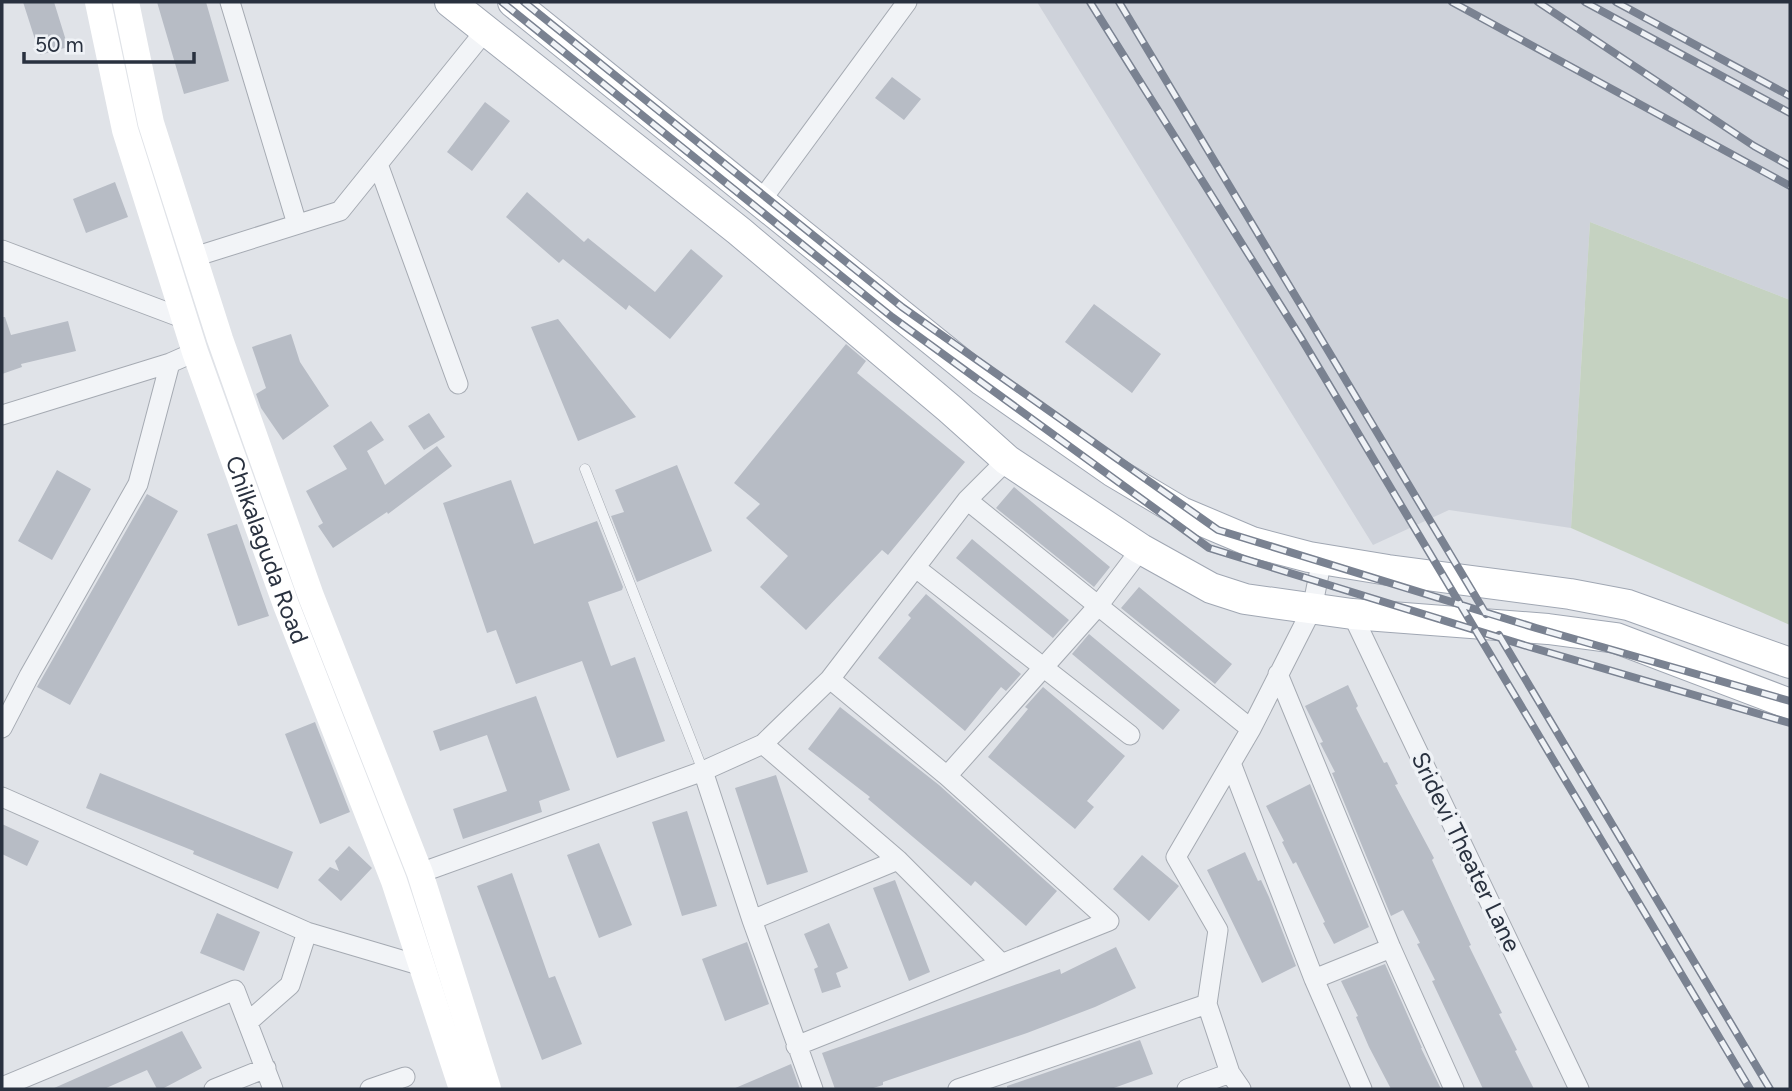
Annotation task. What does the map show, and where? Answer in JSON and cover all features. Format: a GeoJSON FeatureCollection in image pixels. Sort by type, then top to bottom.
{"type":"FeatureCollection","features":[{"type":"Feature","properties":{"kind":"main road","name":"Chilkalaguda Road"},"geometry":{"type":"LineString","coordinates":[[98,2],[125,130],[195,352],[286,605],[394,881],[462,1089]]}},
{"type":"Feature","properties":{"kind":"main road","name":"Chilkalaguda Road"},"geometry":{"type":"LineString","coordinates":[[126,2],[151,123],[220,339],[311,596],[420,873],[488,1089]]}},
{"type":"Feature","properties":{"kind":"main road"},"geometry":{"type":"LineString","coordinates":[[450,2],[739,231],[1007,460],[1141,549],[1211,588],[1245,598],[1352,614],[1548,629],[1616,638],[1790,704]]}},
{"type":"Feature","properties":{"kind":"main road"},"geometry":{"type":"LineString","coordinates":[[513,2],[983,381],[1112,471],[1181,512],[1252,542],[1322,559],[1570,594],[1628,606],[1790,663]]}},
{"type":"Feature","properties":{"kind":"street"},"geometry":{"type":"LineString","coordinates":[[230,2],[297,224]]}},
{"type":"Feature","properties":{"kind":"street"},"geometry":{"type":"LineString","coordinates":[[760,202],[907,2]]}},
{"type":"Feature","properties":{"kind":"street"},"geometry":{"type":"LineString","coordinates":[[194,257],[340,211],[485,31]]}},
{"type":"Feature","properties":{"kind":"street"},"geometry":{"type":"LineString","coordinates":[[378,164],[458,384]]}},
{"type":"Feature","properties":{"kind":"street"},"geometry":{"type":"LineString","coordinates":[[2,250],[185,319]]}},
{"type":"Feature","properties":{"kind":"street"},"geometry":{"type":"LineString","coordinates":[[2,415],[170,363],[195,352]]}},
{"type":"Feature","properties":{"kind":"street"},"geometry":{"type":"LineString","coordinates":[[2,728],[138,484],[170,363]]}},
{"type":"Feature","properties":{"kind":"street"},"geometry":{"type":"LineString","coordinates":[[420,873],[703,771],[763,744],[830,680],[967,500],[1007,460]]}},
{"type":"Feature","properties":{"kind":"street"},"geometry":{"type":"LineString","coordinates":[[967,500],[1251,729]]}},
{"type":"Feature","properties":{"kind":"street"},"geometry":{"type":"LineString","coordinates":[[947,776],[1098,606],[1141,549]]}},
{"type":"Feature","properties":{"kind":"street"},"geometry":{"type":"LineString","coordinates":[[1187,1089],[1235,1081],[1207,1004],[1218,930],[1176,857],[1251,729],[1312,609],[1322,559]]}},
{"type":"Feature","properties":{"kind":"street"},"geometry":{"type":"LineString","coordinates":[[916,568],[1130,735]]}},
{"type":"Feature","properties":{"kind":"street","name":"Sridevi Theater Lane"},"geometry":{"type":"LineString","coordinates":[[1352,614],[1580,1089]]}},
{"type":"Feature","properties":{"kind":"street"},"geometry":{"type":"LineString","coordinates":[[1278,674],[1391,948],[1454,1089]]}},
{"type":"Feature","properties":{"kind":"street"},"geometry":{"type":"LineString","coordinates":[[796,1046],[1109,921],[947,776],[830,680]]}},
{"type":"Feature","properties":{"kind":"street"},"geometry":{"type":"LineString","coordinates":[[763,744],[898,860],[1001,963]]}},
{"type":"Feature","properties":{"kind":"street"},"geometry":{"type":"LineString","coordinates":[[1231,763],[1314,979],[1362,1089]]}},
{"type":"Feature","properties":{"kind":"street"},"geometry":{"type":"LineString","coordinates":[[703,771],[752,920],[813,1089]]}},
{"type":"Feature","properties":{"kind":"street"},"geometry":{"type":"LineString","coordinates":[[2,797],[307,932],[422,965]]}},
{"type":"Feature","properties":{"kind":"street"},"geometry":{"type":"LineString","coordinates":[[752,920],[898,860]]}},
{"type":"Feature","properties":{"kind":"street"},"geometry":{"type":"LineString","coordinates":[[248,1022],[290,985],[307,932]]}},
{"type":"Feature","properties":{"kind":"street"},"geometry":{"type":"LineString","coordinates":[[1314,979],[1391,948]]}},
{"type":"Feature","properties":{"kind":"street"},"geometry":{"type":"LineString","coordinates":[[2,1087],[235,990],[274,1089]]}},
{"type":"Feature","properties":{"kind":"street"},"geometry":{"type":"LineString","coordinates":[[958,1089],[1207,1004]]}},
{"type":"Feature","properties":{"kind":"street"},"geometry":{"type":"LineString","coordinates":[[214,1089],[266,1068]]}},
{"type":"Feature","properties":{"kind":"street"},"geometry":{"type":"LineString","coordinates":[[370,1089],[405,1077]]}},
{"type":"Feature","properties":{"kind":"lane"},"geometry":{"type":"LineString","coordinates":[[585,469],[703,771]]}},
{"type":"Feature","properties":{"kind":"shaded area"},"geometry":{"type":"Polygon","coordinates":[[[1037,2],[1790,2],[1790,300],[1590,222],[1571,528],[1449,510],[1373,545],[1037,2]]]}},
{"type":"Feature","properties":{"kind":"green space"},"geometry":{"type":"Polygon","coordinates":[[[1590,222],[1790,300],[1790,625],[1571,528],[1590,222]]]}},
{"type":"Feature","properties":{"kind":"building"},"geometry":{"type":"Polygon","coordinates":[[[23,2],[54,2],[68,47],[40,55],[23,2]]]}},
{"type":"Feature","properties":{"kind":"building"},"geometry":{"type":"Polygon","coordinates":[[[157,2],[206,2],[229,81],[184,94],[157,2]]]}},
{"type":"Feature","properties":{"kind":"building"},"geometry":{"type":"Polygon","coordinates":[[[892,77],[921,99],[904,120],[875,98],[892,77]]]}},
{"type":"Feature","properties":{"kind":"building"},"geometry":{"type":"Polygon","coordinates":[[[485,102],[510,121],[472,171],[447,152],[485,102]]]}},
{"type":"Feature","properties":{"kind":"building"},"geometry":{"type":"Polygon","coordinates":[[[115,182],[128,217],[86,233],[73,199],[115,182]]]}},
{"type":"Feature","properties":{"kind":"building"},"geometry":{"type":"Polygon","coordinates":[[[527,192],[584,242],[588,238],[655,292],[691,249],[723,276],[670,339],[629,305],[626,310],[563,259],[559,263],[506,217],[527,192]]]}},
{"type":"Feature","properties":{"kind":"building"},"geometry":{"type":"Polygon","coordinates":[[[1094,304],[1161,354],[1132,393],[1065,342],[1094,304]]]}},
{"type":"Feature","properties":{"kind":"building"},"geometry":{"type":"Polygon","coordinates":[[[2,317],[5,317],[11,335],[68,321],[76,351],[21,364],[22,367],[2,374],[2,317]]]}},
{"type":"Feature","properties":{"kind":"building"},"geometry":{"type":"Polygon","coordinates":[[[558,319],[636,417],[578,441],[531,327],[558,319]]]}},
{"type":"Feature","properties":{"kind":"building"},"geometry":{"type":"Polygon","coordinates":[[[291,334],[300,362],[329,406],[283,440],[261,408],[256,394],[266,388],[252,347],[291,334]]]}},
{"type":"Feature","properties":{"kind":"building"},"geometry":{"type":"Polygon","coordinates":[[[846,344],[866,361],[857,373],[965,462],[888,555],[882,550],[806,630],[760,587],[788,556],[746,518],[760,504],[734,483],[846,344]]]}},
{"type":"Feature","properties":{"kind":"building"},"geometry":{"type":"Polygon","coordinates":[[[429,413],[445,437],[424,450],[408,426],[429,413]]]}},
{"type":"Feature","properties":{"kind":"building"},"geometry":{"type":"Polygon","coordinates":[[[371,421],[384,440],[367,451],[385,485],[437,446],[452,466],[388,514],[387,512],[333,548],[318,526],[323,523],[306,491],[347,469],[333,446],[371,421]]]}},
{"type":"Feature","properties":{"kind":"building"},"geometry":{"type":"Polygon","coordinates":[[[677,465],[712,551],[637,582],[611,516],[624,512],[615,490],[677,465]]]}},
{"type":"Feature","properties":{"kind":"building"},"geometry":{"type":"Polygon","coordinates":[[[57,470],[91,489],[52,560],[18,541],[57,470]]]}},
{"type":"Feature","properties":{"kind":"building"},"geometry":{"type":"Polygon","coordinates":[[[511,480],[534,544],[597,521],[623,587],[622,590],[588,602],[611,666],[635,657],[665,741],[617,758],[582,661],[516,684],[496,630],[487,633],[443,503],[511,480]]]}},
{"type":"Feature","properties":{"kind":"building"},"geometry":{"type":"Polygon","coordinates":[[[1014,487],[1110,567],[1094,587],[996,508],[1014,487]]]}},
{"type":"Feature","properties":{"kind":"building"},"geometry":{"type":"Polygon","coordinates":[[[147,494],[178,511],[70,705],[37,687],[147,494]]]}},
{"type":"Feature","properties":{"kind":"building"},"geometry":{"type":"Polygon","coordinates":[[[237,524],[269,616],[238,626],[207,534],[237,524]]]}},
{"type":"Feature","properties":{"kind":"building"},"geometry":{"type":"Polygon","coordinates":[[[972,539],[1069,620],[1053,638],[956,558],[972,539]]]}},
{"type":"Feature","properties":{"kind":"building"},"geometry":{"type":"Polygon","coordinates":[[[1139,587],[1232,664],[1215,684],[1121,608],[1139,587]]]}},
{"type":"Feature","properties":{"kind":"building"},"geometry":{"type":"Polygon","coordinates":[[[926,594],[1021,674],[1006,691],[1001,687],[965,731],[878,658],[911,618],[908,615],[926,594]]]}},
{"type":"Feature","properties":{"kind":"building"},"geometry":{"type":"Polygon","coordinates":[[[1089,634],[1180,710],[1163,730],[1072,654],[1089,634]]]}},
{"type":"Feature","properties":{"kind":"building"},"geometry":{"type":"Polygon","coordinates":[[[1348,685],[1358,706],[1356,708],[1384,763],[1387,762],[1398,784],[1395,785],[1434,858],[1432,860],[1471,945],[1469,946],[1502,1013],[1499,1014],[1534,1089],[1483,1089],[1432,981],[1435,980],[1417,944],[1420,943],[1403,910],[1391,916],[1332,773],[1335,772],[1320,743],[1323,742],[1305,706],[1348,685]]]}},
{"type":"Feature","properties":{"kind":"building"},"geometry":{"type":"Polygon","coordinates":[[[1043,687],[1125,756],[1087,801],[1094,807],[1075,829],[988,757],[1043,687]]]}},
{"type":"Feature","properties":{"kind":"building"},"geometry":{"type":"Polygon","coordinates":[[[536,696],[570,790],[539,801],[542,812],[463,839],[453,809],[507,791],[487,735],[440,751],[433,731],[536,696]]]}},
{"type":"Feature","properties":{"kind":"building"},"geometry":{"type":"Polygon","coordinates":[[[840,707],[939,785],[1057,891],[1026,926],[975,881],[971,886],[868,799],[870,797],[808,749],[840,707]]]}},
{"type":"Feature","properties":{"kind":"building"},"geometry":{"type":"Polygon","coordinates":[[[315,722],[350,812],[320,824],[285,734],[315,722]]]}},
{"type":"Feature","properties":{"kind":"building"},"geometry":{"type":"Polygon","coordinates":[[[100,773],[293,852],[278,889],[193,854],[194,851],[86,808],[100,773]]]}},
{"type":"Feature","properties":{"kind":"building"},"geometry":{"type":"Polygon","coordinates":[[[776,775],[808,872],[767,885],[735,788],[776,775]]]}},
{"type":"Feature","properties":{"kind":"building"},"geometry":{"type":"Polygon","coordinates":[[[1310,784],[1369,927],[1334,944],[1296,862],[1293,864],[1266,806],[1310,784]]]}},
{"type":"Feature","properties":{"kind":"building"},"geometry":{"type":"Polygon","coordinates":[[[687,811],[717,906],[682,916],[652,822],[687,811]]]}},
{"type":"Feature","properties":{"kind":"building"},"geometry":{"type":"Polygon","coordinates":[[[2,824],[39,841],[27,866],[2,854],[2,824]]]}},
{"type":"Feature","properties":{"kind":"building"},"geometry":{"type":"Polygon","coordinates":[[[599,843],[632,925],[599,938],[567,855],[599,843]]]}},
{"type":"Feature","properties":{"kind":"building"},"geometry":{"type":"Polygon","coordinates":[[[349,846],[372,868],[341,901],[318,880],[330,867],[339,871],[335,861],[349,846]]]}},
{"type":"Feature","properties":{"kind":"building"},"geometry":{"type":"Polygon","coordinates":[[[1245,852],[1258,881],[1261,880],[1269,897],[1296,966],[1262,983],[1207,870],[1245,852]]]}},
{"type":"Feature","properties":{"kind":"building"},"geometry":{"type":"Polygon","coordinates":[[[1142,855],[1179,886],[1149,921],[1113,889],[1142,855]]]}},
{"type":"Feature","properties":{"kind":"building"},"geometry":{"type":"Polygon","coordinates":[[[512,873],[549,978],[555,976],[582,1044],[542,1060],[477,886],[512,873]]]}},
{"type":"Feature","properties":{"kind":"building"},"geometry":{"type":"Polygon","coordinates":[[[895,880],[930,972],[909,981],[873,888],[895,880]]]}},
{"type":"Feature","properties":{"kind":"building"},"geometry":{"type":"Polygon","coordinates":[[[217,913],[260,932],[244,971],[200,953],[217,913]]]}},
{"type":"Feature","properties":{"kind":"building"},"geometry":{"type":"Polygon","coordinates":[[[829,923],[848,968],[836,973],[841,987],[822,993],[814,969],[818,967],[804,934],[829,923]]]}},
{"type":"Feature","properties":{"kind":"building"},"geometry":{"type":"Polygon","coordinates":[[[747,942],[769,1004],[725,1021],[702,959],[747,942]]]}},
{"type":"Feature","properties":{"kind":"building"},"geometry":{"type":"Polygon","coordinates":[[[1116,947],[1136,988],[1095,1007],[883,1082],[883,1085],[870,1089],[835,1089],[822,1053],[1060,969],[1061,974],[1116,947]]]}},
{"type":"Feature","properties":{"kind":"building"},"geometry":{"type":"Polygon","coordinates":[[[1385,964],[1441,1089],[1391,1089],[1369,1047],[1341,981],[1385,964]]]}},
{"type":"Feature","properties":{"kind":"building"},"geometry":{"type":"Polygon","coordinates":[[[182,1031],[202,1068],[162,1089],[157,1089],[147,1070],[104,1089],[52,1089],[182,1031]]]}},
{"type":"Feature","properties":{"kind":"building"},"geometry":{"type":"Polygon","coordinates":[[[1140,1040],[1153,1074],[1111,1089],[1007,1089],[1007,1086],[1140,1040]]]}},
{"type":"Feature","properties":{"kind":"building"},"geometry":{"type":"Polygon","coordinates":[[[791,1064],[800,1089],[733,1089],[791,1064]]]}},
{"type":"Feature","properties":{"kind":"railway"},"geometry":{"type":"LineString","coordinates":[[502,2],[892,317],[1209,548],[1530,647],[1790,723]]}},
{"type":"Feature","properties":{"kind":"railway"},"geometry":{"type":"LineString","coordinates":[[524,2],[902,307],[1218,530],[1536,628],[1790,701]]}},
{"type":"Feature","properties":{"kind":"railway"},"geometry":{"type":"LineString","coordinates":[[1090,2],[1301,338],[1750,1089]]}},
{"type":"Feature","properties":{"kind":"railway"},"geometry":{"type":"LineString","coordinates":[[1119,2],[1486,614]]}},
{"type":"Feature","properties":{"kind":"railway"},"geometry":{"type":"LineString","coordinates":[[1452,2],[1790,186]]}},
{"type":"Feature","properties":{"kind":"railway"},"geometry":{"type":"LineString","coordinates":[[1538,2],[1754,146],[1790,166]]}},
{"type":"Feature","properties":{"kind":"railway"},"geometry":{"type":"LineString","coordinates":[[1585,2],[1790,113]]}},
{"type":"Feature","properties":{"kind":"railway"},"geometry":{"type":"LineString","coordinates":[[1616,2],[1790,96]]}},
{"type":"Feature","properties":{"kind":"railway"},"geometry":{"type":"LineString","coordinates":[[1499,635],[1770,1089]]}}]}
